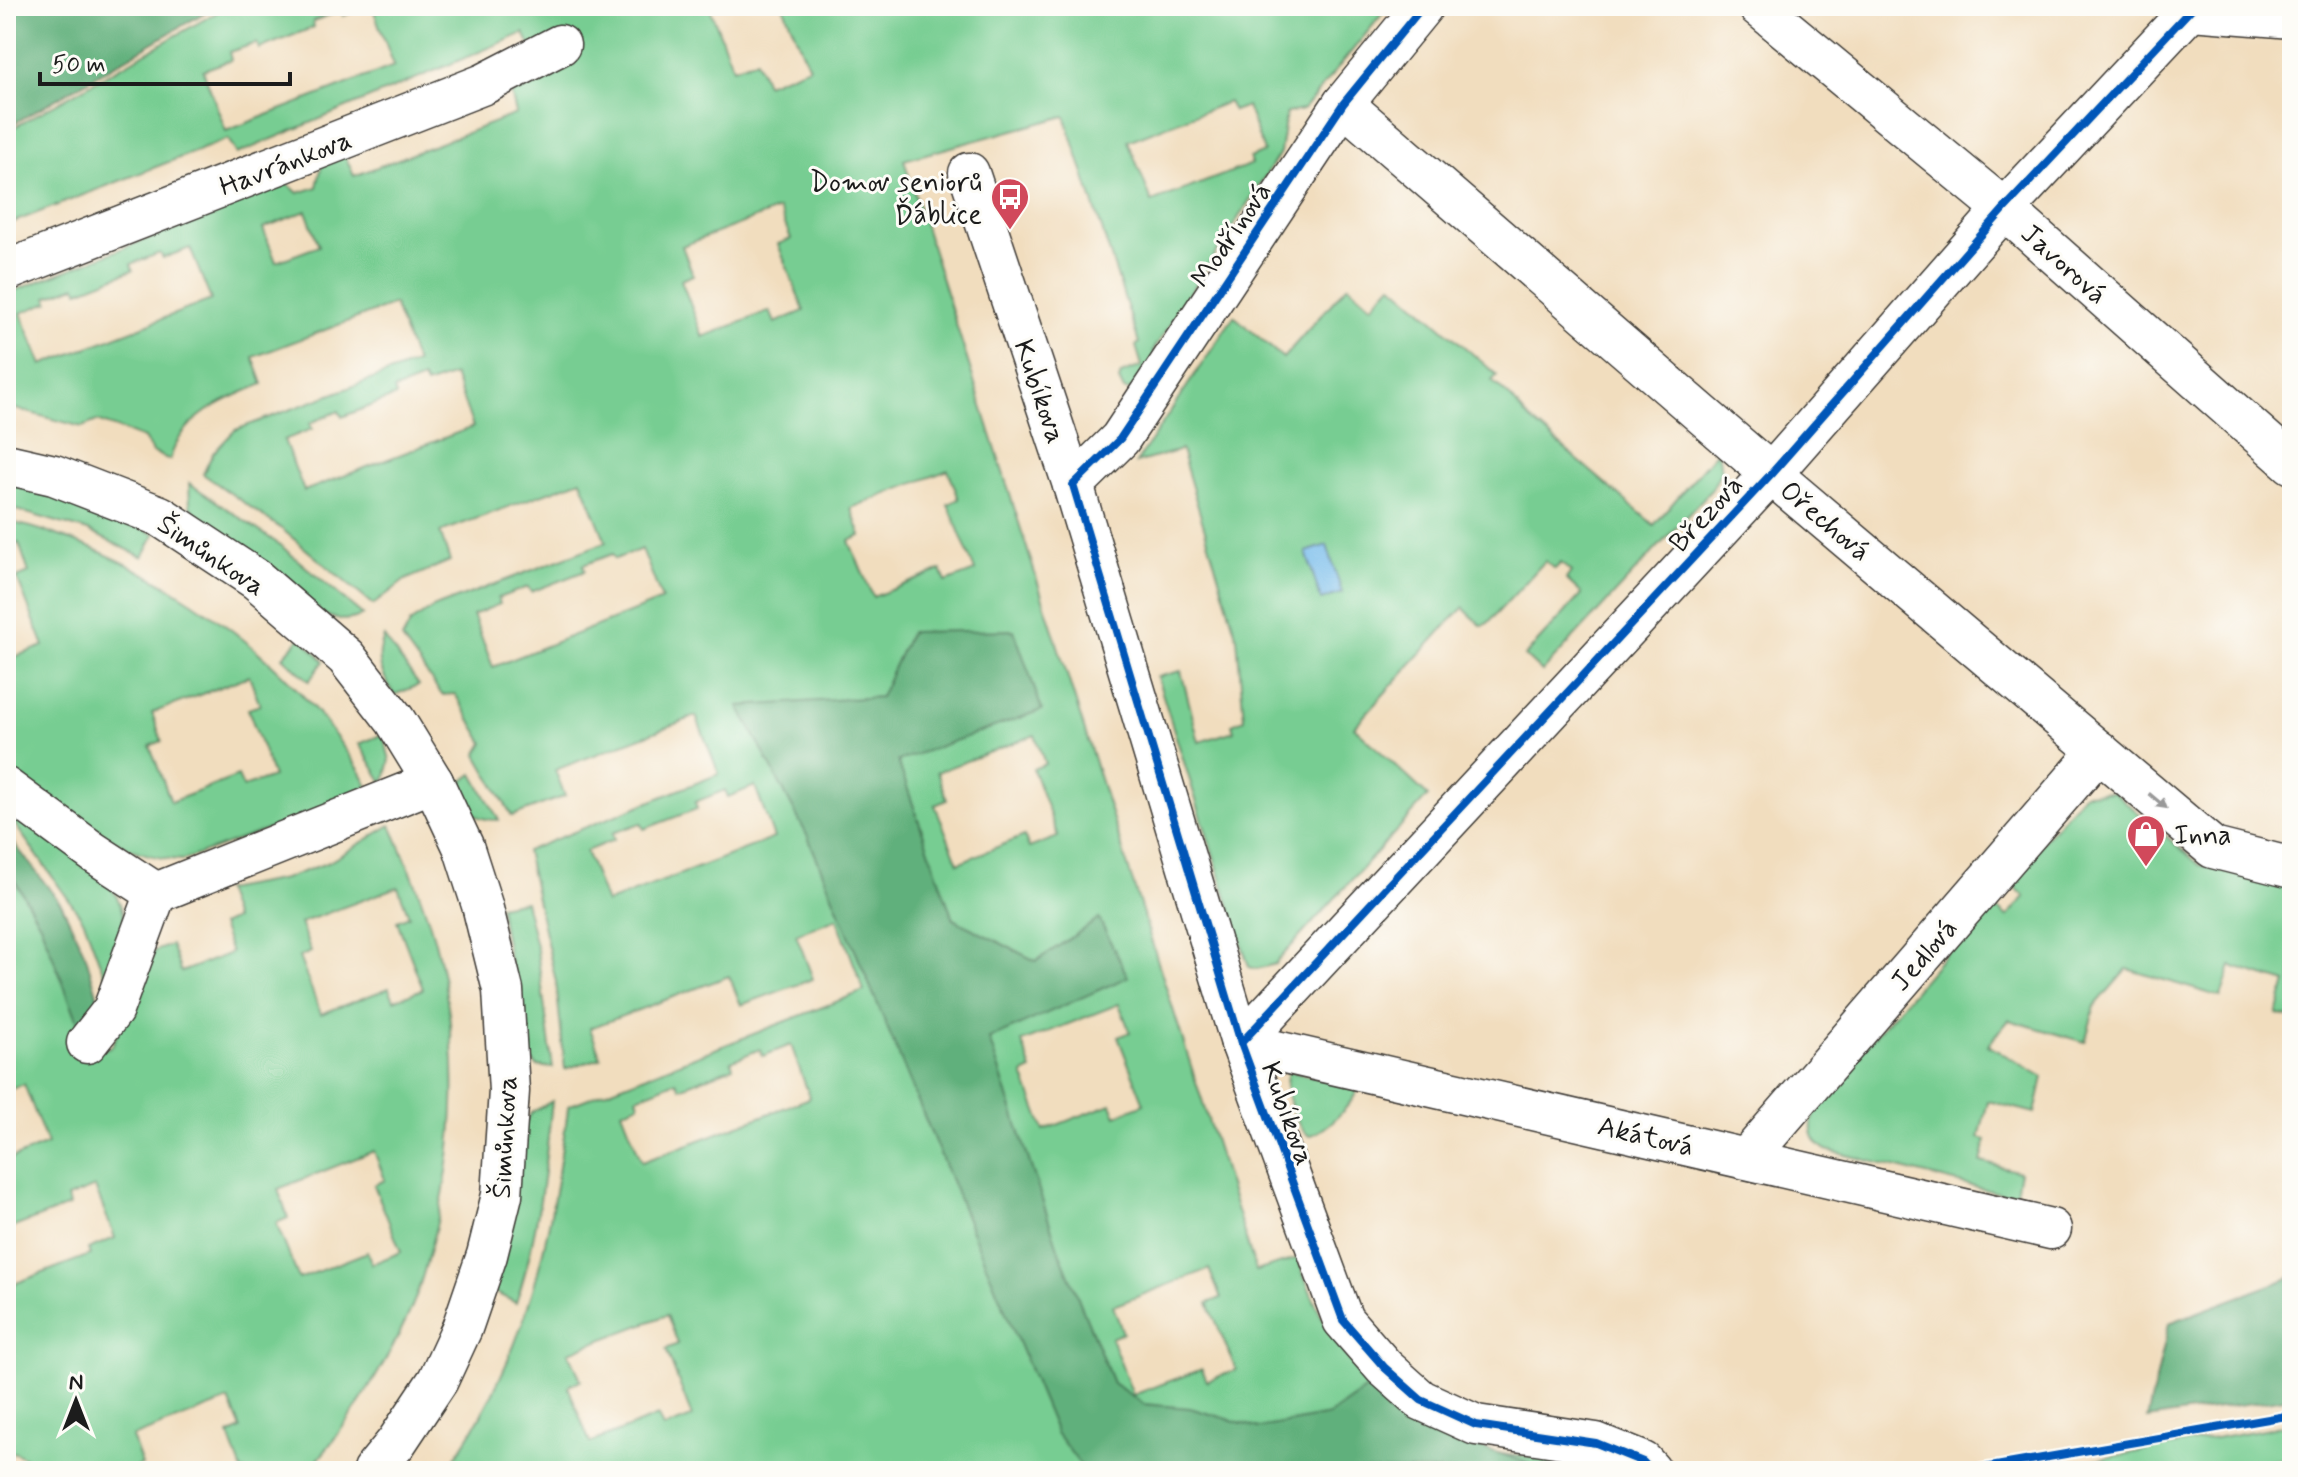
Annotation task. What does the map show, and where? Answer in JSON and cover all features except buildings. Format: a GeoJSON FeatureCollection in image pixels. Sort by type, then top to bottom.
{"type":"FeatureCollection","features":[{"type":"Feature","properties":{"kind":"street","name":"Modřínová"},"geometry":{"type":"LineString","coordinates":[[1073,485],[1120,439],[1343,104],[1423,6]]}},
{"type":"Feature","properties":{"kind":"street","name":"Javorová"},"geometry":{"type":"LineString","coordinates":[[1758,6],[2004,209],[2292,464]]}},
{"type":"Feature","properties":{"kind":"street","name":"Březová"},"geometry":{"type":"LineString","coordinates":[[1241,1043],[1771,474],[2004,209],[2192,8]]}},
{"type":"Feature","properties":{"kind":"street"},"geometry":{"type":"LineString","coordinates":[[2192,8],[2292,18]]}},
{"type":"Feature","properties":{"kind":"street","name":"Havránkova"},"geometry":{"type":"LineString","coordinates":[[6,271],[484,84],[560,45]]}},
{"type":"Feature","properties":{"kind":"street","name":"Ořechová"},"geometry":{"type":"LineString","coordinates":[[1343,104],[1771,474],[2213,848],[2292,868]]}},
{"type":"Feature","properties":{"kind":"street","name":"Kubíkova"},"geometry":{"type":"LineString","coordinates":[[969,173],[1073,485],[1241,1043],[1343,1320],[1384,1367],[1421,1400],[1476,1425],[1596,1443],[1643,1462],[1651,1471]]}},
{"type":"Feature","properties":{"kind":"street","name":"Šimůnkova"},"geometry":{"type":"LineString","coordinates":[[6,464],[54,475],[160,516],[257,580],[346,657],[395,720],[433,782],[463,846],[482,905],[503,990],[509,1091],[502,1195],[472,1299],[438,1380],[396,1443],[373,1471]]}},
{"type":"Feature","properties":{"kind":"street","name":"Jedlová"},"geometry":{"type":"LineString","coordinates":[[1747,1158],[2099,751]]}},
{"type":"Feature","properties":{"kind":"street"},"geometry":{"type":"LineString","coordinates":[[87,1043],[113,1010],[156,893],[433,782]]}},
{"type":"Feature","properties":{"kind":"street"},"geometry":{"type":"LineString","coordinates":[[6,788],[93,852],[156,893]]}},
{"type":"Feature","properties":{"kind":"street","name":"Akátová"},"geometry":{"type":"LineString","coordinates":[[1241,1043],[2051,1229]]}},
{"type":"Feature","properties":{"kind":"green space"},"geometry":{"type":"Polygon","coordinates":[[[6,6],[216,6],[6,128],[6,6]]]}},
{"type":"Feature","properties":{"kind":"green space"},"geometry":{"type":"Polygon","coordinates":[[[228,6],[369,6],[343,16],[341,11],[313,21],[314,27],[259,49],[257,43],[229,52],[231,60],[203,70],[226,131],[394,66],[372,6],[709,6],[733,68],[756,60],[766,84],[809,67],[783,6],[1389,6],[1303,110],[1286,113],[1280,153],[1153,351],[1158,354],[1133,391],[1124,390],[1119,380],[1121,374],[1142,366],[1136,346],[1139,343],[1065,116],[904,160],[1256,1271],[1298,1258],[1328,1328],[1348,1359],[1399,1410],[1430,1429],[1464,1444],[1503,1454],[1575,1462],[1612,1471],[446,1471],[491,1398],[522,1323],[545,1244],[568,1106],[864,991],[837,918],[796,934],[813,979],[741,1005],[729,976],[590,1028],[601,1058],[565,1069],[556,982],[526,851],[719,774],[696,716],[555,770],[565,796],[512,816],[477,755],[484,743],[455,694],[442,695],[402,639],[411,622],[435,607],[606,542],[581,480],[440,532],[450,561],[405,580],[373,605],[283,530],[203,474],[213,453],[235,430],[416,363],[394,304],[253,357],[263,384],[220,403],[194,421],[176,445],[170,460],[152,452],[144,438],[97,421],[82,427],[8,407],[6,403],[6,294],[288,184],[298,193],[317,187],[322,164],[343,151],[354,176],[516,114],[510,88],[541,68],[524,33],[237,154],[228,139],[6,225],[6,132],[228,6]],[[1228,102],[1128,141],[1152,202],[1252,164],[1250,158],[1264,152],[1247,106],[1233,111],[1228,102]],[[779,209],[682,246],[693,275],[681,280],[703,337],[770,311],[775,323],[804,311],[778,244],[791,239],[779,209]],[[306,211],[263,228],[276,262],[319,246],[306,211]],[[190,248],[163,258],[160,253],[131,264],[133,270],[79,291],[76,286],[47,297],[49,302],[21,313],[42,365],[211,300],[190,248]],[[454,375],[426,385],[423,379],[394,390],[396,396],[342,417],[339,411],[310,423],[312,429],[284,440],[304,491],[473,427],[454,375]],[[948,470],[851,508],[861,536],[849,541],[873,597],[941,570],[946,582],[975,571],[948,504],[959,499],[948,470]],[[642,549],[615,559],[612,554],[583,565],[585,571],[531,592],[528,587],[498,598],[500,604],[473,615],[493,667],[662,600],[642,549]],[[1035,735],[937,772],[947,800],[935,805],[958,863],[1024,836],[1029,848],[1058,837],[1033,769],[1045,764],[1035,735]],[[755,786],[728,797],[725,790],[695,802],[697,809],[644,829],[641,823],[612,833],[614,840],[586,851],[606,903],[774,838],[755,786]],[[1119,1004],[1022,1042],[1032,1070],[1023,1074],[1044,1130],[1111,1104],[1116,1116],[1144,1104],[1118,1037],[1130,1032],[1119,1004]],[[791,1045],[763,1056],[760,1049],[731,1061],[733,1067],[680,1088],[676,1081],[637,1097],[639,1104],[622,1111],[642,1162],[810,1098],[791,1045]],[[1209,1269],[1113,1306],[1123,1333],[1111,1338],[1133,1395],[1202,1369],[1207,1381],[1236,1370],[1208,1303],[1221,1298],[1209,1269]],[[667,1315],[569,1352],[581,1380],[568,1386],[590,1443],[658,1416],[663,1428],[692,1417],[666,1349],[678,1344],[667,1315]]]}},
{"type":"Feature","properties":{"kind":"green space"},"geometry":{"type":"Polygon","coordinates":[[[1392,284],[1497,375],[1492,381],[1525,415],[1654,525],[1718,450],[1721,471],[1712,489],[1542,672],[1525,656],[1582,594],[1566,579],[1571,572],[1561,563],[1555,569],[1545,561],[1488,623],[1482,626],[1463,608],[1451,620],[1354,727],[1428,796],[1275,964],[1257,969],[1249,967],[1157,677],[1181,671],[1199,742],[1234,731],[1232,724],[1244,719],[1237,638],[1181,450],[1136,463],[1234,316],[1283,358],[1348,285],[1372,306],[1392,284]]]}},
{"type":"Feature","properties":{"kind":"green space"},"geometry":{"type":"Polygon","coordinates":[[[6,481],[56,491],[155,534],[143,557],[88,531],[6,507],[6,481]]]}},
{"type":"Feature","properties":{"kind":"green space"},"geometry":{"type":"Polygon","coordinates":[[[189,483],[280,545],[363,615],[340,620],[318,612],[203,524],[190,506],[189,483]]]}},
{"type":"Feature","properties":{"kind":"green space"},"geometry":{"type":"Polygon","coordinates":[[[6,521],[100,552],[192,602],[274,666],[339,741],[368,787],[302,817],[183,860],[141,852],[102,833],[95,840],[6,773],[6,647],[9,645],[14,657],[44,646],[17,578],[29,573],[19,543],[6,547],[6,521]],[[249,676],[152,713],[162,741],[150,746],[171,802],[238,776],[243,787],[273,777],[248,709],[260,705],[249,676]]]}},
{"type":"Feature","properties":{"kind":"green space"},"geometry":{"type":"Polygon","coordinates":[[[1014,630],[1042,710],[898,761],[953,919],[1036,961],[1099,919],[1128,977],[989,1039],[1059,1251],[1113,1383],[1144,1404],[1190,1408],[1259,1428],[1329,1415],[1370,1386],[1405,1414],[1434,1431],[1542,1468],[1541,1471],[1085,1471],[1056,1433],[808,837],[739,706],[880,697],[910,632],[1014,630]]]}},
{"type":"Feature","properties":{"kind":"green space"},"geometry":{"type":"Polygon","coordinates":[[[301,637],[324,661],[309,681],[283,657],[301,637]]]}},
{"type":"Feature","properties":{"kind":"green space"},"geometry":{"type":"Polygon","coordinates":[[[384,637],[419,685],[394,695],[381,667],[384,637]]]}},
{"type":"Feature","properties":{"kind":"green space"},"geometry":{"type":"Polygon","coordinates":[[[383,734],[390,760],[384,784],[359,744],[383,734]]]}},
{"type":"Feature","properties":{"kind":"green space"},"geometry":{"type":"Polygon","coordinates":[[[473,774],[499,820],[476,816],[460,803],[451,790],[473,774]]]}},
{"type":"Feature","properties":{"kind":"green space"},"geometry":{"type":"Polygon","coordinates":[[[2114,792],[2200,865],[2292,889],[2292,1018],[2277,1014],[2286,983],[2231,966],[2221,997],[2127,969],[2095,1006],[2085,1042],[2009,1020],[1988,1045],[2043,1077],[2035,1113],[1988,1101],[1979,1138],[1986,1140],[1981,1162],[2020,1172],[2015,1197],[1826,1150],[1813,1135],[1817,1102],[1990,903],[2007,917],[2025,897],[2009,881],[2084,793],[2114,792]]]}},
{"type":"Feature","properties":{"kind":"green space"},"geometry":{"type":"Polygon","coordinates":[[[6,812],[87,862],[104,878],[117,897],[123,918],[122,941],[107,982],[84,921],[6,812]]]}},
{"type":"Feature","properties":{"kind":"green space"},"geometry":{"type":"Polygon","coordinates":[[[391,825],[425,909],[443,977],[453,1055],[447,1173],[423,1276],[407,1318],[363,1398],[309,1471],[242,1471],[229,1435],[241,1429],[229,1400],[132,1437],[142,1465],[131,1471],[37,1471],[37,1465],[6,1451],[6,1287],[90,1255],[88,1249],[115,1238],[95,1187],[67,1198],[69,1206],[6,1230],[6,1161],[47,1144],[24,1084],[6,1091],[6,865],[41,925],[91,1054],[112,1046],[154,951],[171,945],[181,972],[231,953],[221,925],[234,919],[224,890],[284,879],[329,862],[391,825]],[[398,887],[300,923],[311,952],[299,957],[321,1014],[389,988],[394,1000],[423,989],[397,921],[409,916],[398,887]],[[374,1151],[278,1189],[288,1218],[276,1223],[299,1279],[367,1252],[372,1264],[401,1252],[374,1185],[385,1180],[374,1151]]]}},
{"type":"Feature","properties":{"kind":"green space"},"geometry":{"type":"Polygon","coordinates":[[[6,833],[62,905],[86,956],[99,1001],[79,1024],[40,924],[6,865],[6,833]]]}},
{"type":"Feature","properties":{"kind":"green space"},"geometry":{"type":"Polygon","coordinates":[[[525,901],[537,950],[553,1068],[537,1066],[527,1055],[499,906],[525,901]]]}},
{"type":"Feature","properties":{"kind":"green space"},"geometry":{"type":"Polygon","coordinates":[[[1288,1071],[1359,1088],[1338,1116],[1309,1136],[1291,1106],[1288,1071]]]}},
{"type":"Feature","properties":{"kind":"green space"},"geometry":{"type":"Polygon","coordinates":[[[552,1101],[535,1228],[516,1303],[490,1290],[522,1130],[531,1113],[552,1101]]]}},
{"type":"Feature","properties":{"kind":"green space"},"geometry":{"type":"Polygon","coordinates":[[[2292,1277],[2292,1397],[2147,1419],[2169,1323],[2292,1277]]]}},
{"type":"Feature","properties":{"kind":"green space"},"geometry":{"type":"Polygon","coordinates":[[[2292,1424],[2292,1456],[2287,1457],[2209,1471],[2033,1471],[2292,1424]]]}},
{"type":"Feature","properties":{"kind":"water"},"geometry":{"type":"Polygon","coordinates":[[[1327,545],[1342,593],[1321,600],[1306,552],[1327,545]]]}},
{"type":"Feature","properties":{"kind":"cycle path"},"geometry":{"type":"LineString","coordinates":[[1423,6],[1343,104],[1120,439],[1073,485],[1241,1043],[1343,1320],[1384,1367],[1421,1400],[1476,1425],[1596,1443],[1643,1462],[1651,1471]]}},
{"type":"Feature","properties":{"kind":"cycle path"},"geometry":{"type":"LineString","coordinates":[[1241,1043],[1771,474],[2004,209],[2194,6]]}},
{"type":"Feature","properties":{"kind":"cycle path"},"geometry":{"type":"LineString","coordinates":[[1967,1471],[2292,1415]]}},
{"type":"Feature","properties":{"kind":"place","name":"Domov seniorů Ďáblice"},"geometry":{"type":"Point","coordinates":[1010,231]}},
{"type":"Feature","properties":{"kind":"place","name":"Inna"},"geometry":{"type":"Point","coordinates":[2146,868]}}]}
